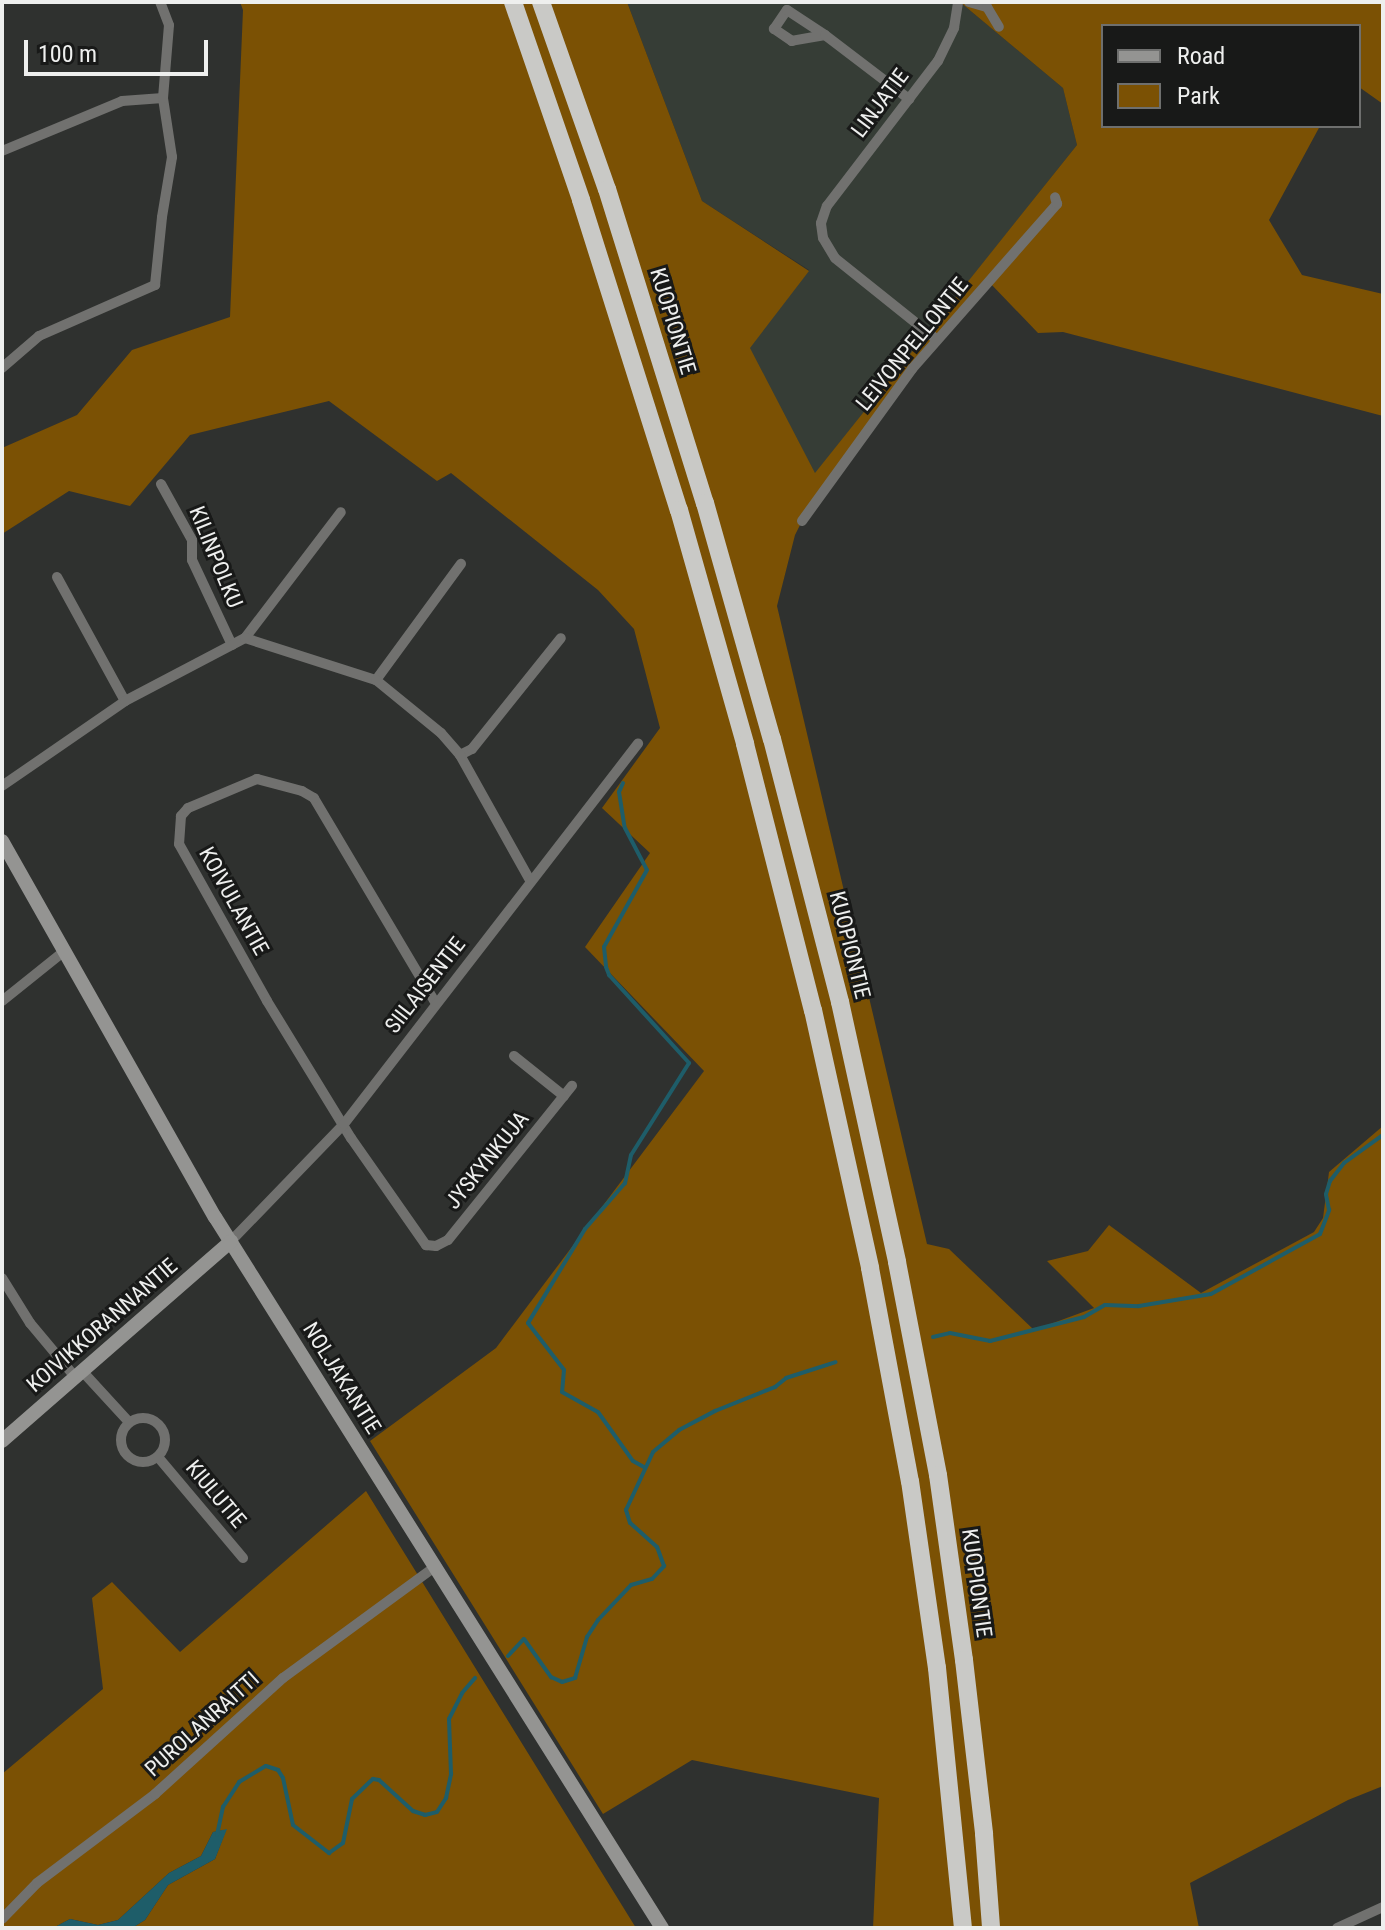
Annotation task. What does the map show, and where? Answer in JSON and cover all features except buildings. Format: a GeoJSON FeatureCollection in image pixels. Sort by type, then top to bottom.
{"type":"FeatureCollection","features":[{"type":"Feature","properties":{"kind":"highway"},"geometry":{"type":"LineString","coordinates":[[513,2],[586,214],[679,510],[745,744],[813,1010],[870,1268],[910,1481],[937,1668],[963,1928]]}},
{"type":"Feature","properties":{"kind":"highway","name":"KUOPIONTIE"},"geometry":{"type":"LineString","coordinates":[[541,2],[607,189],[705,503],[772,739],[840,1002],[897,1262],[938,1475],[964,1660],[984,1834],[991,1928]]}},
{"type":"Feature","properties":{"kind":"main road","name":"NOLJAKANTIE"},"geometry":{"type":"LineString","coordinates":[[2,841],[62,953],[231,1241],[662,1928]]}},
{"type":"Feature","properties":{"kind":"main road","name":"KOIVIKKORANNANTIE"},"geometry":{"type":"LineString","coordinates":[[2,1441],[231,1241]]}},
{"type":"Feature","properties":{"kind":"street"},"geometry":{"type":"LineString","coordinates":[[2,368],[39,336],[155,285],[172,157],[163,98],[169,25],[160,2]]}},
{"type":"Feature","properties":{"kind":"street","name":"LINJATIE"},"geometry":{"type":"LineString","coordinates":[[936,339],[835,258],[823,238],[821,223],[827,206],[945,50],[954,28],[958,2]]}},
{"type":"Feature","properties":{"kind":"street"},"geometry":{"type":"LineString","coordinates":[[969,2],[993,12],[999,27]]}},
{"type":"Feature","properties":{"kind":"street"},"geometry":{"type":"LineString","coordinates":[[825,35],[909,99]]}},
{"type":"Feature","properties":{"kind":"street"},"geometry":{"type":"LineString","coordinates":[[2,151],[122,101],[163,98]]}},
{"type":"Feature","properties":{"kind":"street","name":"LEIVONPELLONTIE"},"geometry":{"type":"LineString","coordinates":[[802,521],[936,339],[1057,204],[1055,197]]}},
{"type":"Feature","properties":{"kind":"street","name":"KILINPOLKU"},"geometry":{"type":"LineString","coordinates":[[161,484],[192,540],[192,560],[232,645]]}},
{"type":"Feature","properties":{"kind":"street"},"geometry":{"type":"LineString","coordinates":[[2,786],[125,701],[245,638],[341,512]]}},
{"type":"Feature","properties":{"kind":"street"},"geometry":{"type":"LineString","coordinates":[[376,680],[461,564]]}},
{"type":"Feature","properties":{"kind":"street"},"geometry":{"type":"LineString","coordinates":[[57,577],[125,701]]}},
{"type":"Feature","properties":{"kind":"street"},"geometry":{"type":"LineString","coordinates":[[245,638],[376,680],[441,733],[460,755],[530,880]]}},
{"type":"Feature","properties":{"kind":"street"},"geometry":{"type":"LineString","coordinates":[[460,755],[472,749],[561,638]]}},
{"type":"Feature","properties":{"kind":"street","name":"SIILAISENTIE"},"geometry":{"type":"LineString","coordinates":[[231,1241],[344,1124],[435,1002],[638,743]]}},
{"type":"Feature","properties":{"kind":"street","name":"KOIVULANTIE"},"geometry":{"type":"LineString","coordinates":[[344,1124],[267,1001],[179,844],[181,816],[188,808],[257,779],[302,791],[314,798],[435,1002]]}},
{"type":"Feature","properties":{"kind":"street"},"geometry":{"type":"LineString","coordinates":[[2,1001],[62,953]]}},
{"type":"Feature","properties":{"kind":"street"},"geometry":{"type":"LineString","coordinates":[[514,1056],[564,1096]]}},
{"type":"Feature","properties":{"kind":"street","name":"JYSKYNKUJA"},"geometry":{"type":"LineString","coordinates":[[344,1124],[426,1245],[436,1246],[448,1240],[572,1086]]}},
{"type":"Feature","properties":{"kind":"street"},"geometry":{"type":"LineString","coordinates":[[2,1278],[30,1323],[129,1422]]}},
{"type":"Feature","properties":{"kind":"street"},"geometry":{"type":"LineString","coordinates":[[147,1418],[161,1427],[165,1443],[158,1457],[138,1463],[127,1456],[121,1436],[129,1422],[147,1418]]}},
{"type":"Feature","properties":{"kind":"street","name":"KIULUTIE"},"geometry":{"type":"LineString","coordinates":[[158,1457],[243,1558]]}},
{"type":"Feature","properties":{"kind":"street","name":"PUROLANRAITTI"},"geometry":{"type":"LineString","coordinates":[[2,1919],[37,1883],[155,1794],[283,1678],[436,1566]]}},
{"type":"Feature","properties":{"kind":"street"},"geometry":{"type":"LineString","coordinates":[[1337,1928],[1383,1907]]}},
{"type":"Feature","properties":{"kind":"shaded area"},"geometry":{"type":"Polygon","coordinates":[[[627,2],[960,2],[1063,88],[1077,145],[815,474],[749,348],[809,270],[702,201],[627,2]]]}},
{"type":"Feature","properties":{"kind":"green space"},"geometry":{"type":"Polygon","coordinates":[[[240,2],[627,2],[702,201],[809,271],[750,348],[815,473],[1077,145],[1063,88],[960,2],[1383,2],[1383,104],[1361,88],[1361,24],[1101,24],[1101,128],[1319,128],[1269,220],[1302,275],[1383,294],[1383,416],[1063,332],[1038,333],[989,282],[936,339],[802,521],[795,535],[777,606],[927,1244],[949,1249],[1034,1330],[1094,1308],[1047,1261],[1088,1251],[1109,1225],[1201,1293],[1314,1232],[1323,1218],[1329,1172],[1383,1126],[1383,1786],[1348,1800],[1190,1883],[1199,1928],[873,1928],[879,1798],[692,1760],[603,1814],[370,1441],[496,1348],[704,1071],[585,947],[650,853],[602,808],[660,728],[634,629],[598,590],[451,473],[437,481],[329,401],[190,435],[130,506],[69,491],[2,534],[2,448],[77,415],[132,350],[230,317],[243,10],[240,2]]]}},
{"type":"Feature","properties":{"kind":"green space"},"geometry":{"type":"Polygon","coordinates":[[[366,1491],[636,1928],[132,1928],[145,1920],[168,1885],[215,1859],[226,1830],[213,1832],[201,1856],[169,1873],[118,1920],[98,1925],[70,1919],[53,1928],[2,1928],[2,1774],[103,1689],[92,1598],[112,1582],[180,1652],[366,1491]]]}},
{"type":"Feature","properties":{"kind":"water"},"geometry":{"type":"Polygon","coordinates":[[[227,1829],[215,1859],[168,1885],[145,1920],[132,1928],[53,1928],[70,1919],[98,1925],[118,1920],[169,1873],[201,1856],[213,1832],[227,1829]]]}},
{"type":"Feature","properties":{"kind":"waterway"},"geometry":{"type":"LineString","coordinates":[[623,783],[619,792],[625,828],[647,870],[604,947],[606,967],[609,975],[689,1063],[631,1155],[625,1183],[585,1229],[528,1323],[564,1370],[562,1392],[598,1412],[633,1461],[644,1467]]}},
{"type":"Feature","properties":{"kind":"waterway"},"geometry":{"type":"LineString","coordinates":[[933,1337],[950,1333],[990,1341],[1084,1317],[1105,1305],[1139,1306],[1211,1294],[1320,1234],[1329,1210],[1326,1194],[1330,1181],[1344,1163],[1383,1135]]}},
{"type":"Feature","properties":{"kind":"waterway"},"geometry":{"type":"LineString","coordinates":[[508,1656],[524,1639],[551,1677],[562,1682],[575,1678],[587,1637],[598,1620],[631,1585],[652,1579],[664,1566],[657,1547],[630,1523],[626,1510],[653,1452],[679,1430],[715,1411],[775,1387],[786,1378],[836,1362]]}},
{"type":"Feature","properties":{"kind":"waterway"},"geometry":{"type":"LineString","coordinates":[[217,1835],[223,1807],[239,1782],[266,1766],[278,1770],[283,1778],[293,1825],[329,1853],[343,1843],[352,1799],[373,1779],[379,1780],[413,1811],[425,1815],[437,1812],[446,1798],[451,1774],[449,1719],[462,1693],[475,1678]]}}]}
